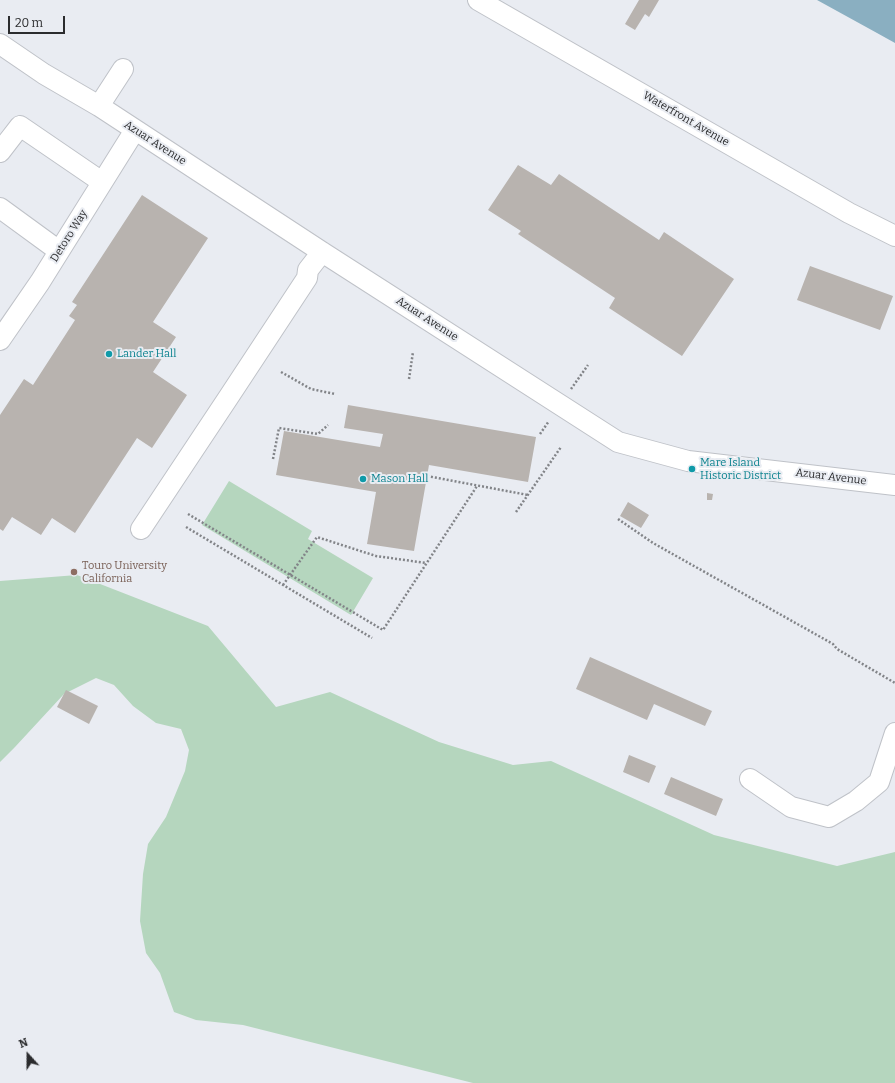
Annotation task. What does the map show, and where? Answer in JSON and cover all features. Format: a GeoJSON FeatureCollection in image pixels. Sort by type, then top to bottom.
{"type":"FeatureCollection","features":[{"type":"Feature","properties":{"kind":"street","name":"Waterfront Avenue"},"geometry":{"type":"LineString","coordinates":[[478,0],[830,202],[895,236]]}},
{"type":"Feature","properties":{"kind":"street","name":"Azuar Avenue"},"geometry":{"type":"LineString","coordinates":[[0,44],[44,74],[99,106],[322,252],[618,442],[688,461],[895,485]]}},
{"type":"Feature","properties":{"kind":"street"},"geometry":{"type":"LineString","coordinates":[[99,106],[123,69]]}},
{"type":"Feature","properties":{"kind":"street"},"geometry":{"type":"LineString","coordinates":[[0,152],[20,126],[102,182]]}},
{"type":"Feature","properties":{"kind":"street","name":"Detoro Way"},"geometry":{"type":"LineString","coordinates":[[0,340],[40,282],[135,130]]}},
{"type":"Feature","properties":{"kind":"street"},"geometry":{"type":"LineString","coordinates":[[0,208],[59,252]]}},
{"type":"Feature","properties":{"kind":"street"},"geometry":{"type":"LineString","coordinates":[[141,529],[307,278],[308,270],[322,252]]}},
{"type":"Feature","properties":{"kind":"street"},"geometry":{"type":"LineString","coordinates":[[750,779],[791,807],[829,817],[856,802],[879,782],[895,733]]}},
{"type":"Feature","properties":{"kind":"path"},"geometry":{"type":"LineString","coordinates":[[409,379],[413,352]]}},
{"type":"Feature","properties":{"kind":"path"},"geometry":{"type":"LineString","coordinates":[[281,372],[311,390],[335,394]]}},
{"type":"Feature","properties":{"kind":"path"},"geometry":{"type":"LineString","coordinates":[[273,459],[279,428],[318,434],[328,425]]}},
{"type":"Feature","properties":{"kind":"path"},"geometry":{"type":"LineString","coordinates":[[516,512],[561,447]]}},
{"type":"Feature","properties":{"kind":"path"},"geometry":{"type":"LineString","coordinates":[[427,476],[528,495]]}},
{"type":"Feature","properties":{"kind":"path"},"geometry":{"type":"LineString","coordinates":[[188,514],[383,630],[477,486]]}},
{"type":"Feature","properties":{"kind":"path"},"geometry":{"type":"LineString","coordinates":[[618,519],[653,543],[834,644],[837,649],[895,683]]}},
{"type":"Feature","properties":{"kind":"path"},"geometry":{"type":"LineString","coordinates":[[186,527],[372,638]]}},
{"type":"Feature","properties":{"kind":"path"},"geometry":{"type":"LineString","coordinates":[[283,585],[289,574],[317,537],[376,556],[426,563]]}},
{"type":"Feature","properties":{"kind":"green space"},"geometry":{"type":"Polygon","coordinates":[[[229,481],[312,531],[308,539],[373,578],[351,615],[202,525],[229,481]]]}},
{"type":"Feature","properties":{"kind":"green space"},"geometry":{"type":"Polygon","coordinates":[[[77,575],[208,626],[276,707],[330,692],[439,742],[513,765],[551,761],[714,835],[837,866],[895,852],[895,1083],[473,1083],[243,1025],[196,1020],[174,1012],[160,973],[146,953],[140,921],[143,874],[148,844],[166,817],[185,771],[189,750],[181,729],[156,723],[133,706],[114,685],[96,678],[64,694],[0,762],[0,581],[77,575]]]}},
{"type":"Feature","properties":{"kind":"water"},"geometry":{"type":"Polygon","coordinates":[[[817,0],[895,0],[895,43],[877,33],[817,0]]]}},
{"type":"Feature","properties":{"kind":"building"},"geometry":{"type":"Polygon","coordinates":[[[639,0],[659,0],[649,17],[645,14],[635,30],[625,24],[639,0]]]}},
{"type":"Feature","properties":{"kind":"building"},"geometry":{"type":"Polygon","coordinates":[[[518,165],[551,185],[559,174],[659,240],[664,232],[734,279],[682,356],[609,308],[615,298],[518,234],[521,231],[488,210],[518,165]]]}},
{"type":"Feature","properties":{"kind":"building","name":"Lander Hall"},"geometry":{"type":"Polygon","coordinates":[[[142,195],[208,238],[153,322],[176,337],[153,372],[187,395],[152,448],[137,438],[75,533],[52,518],[41,535],[12,517],[3,531],[0,529],[0,415],[24,379],[33,385],[75,320],[69,316],[77,305],[72,302],[142,195]]]}},
{"type":"Feature","properties":{"kind":"building"},"geometry":{"type":"Polygon","coordinates":[[[810,266],[893,296],[880,330],[797,300],[810,266]]]}},
{"type":"Feature","properties":{"kind":"building","name":"Mason Hall"},"geometry":{"type":"Polygon","coordinates":[[[348,405],[536,437],[528,482],[429,465],[414,551],[367,544],[376,492],[276,475],[284,431],[380,447],[383,434],[344,428],[348,405]]]}},
{"type":"Feature","properties":{"kind":"building"},"geometry":{"type":"Polygon","coordinates":[[[707,493],[713,494],[712,500],[707,500],[707,493]]]}},
{"type":"Feature","properties":{"kind":"building"},"geometry":{"type":"Polygon","coordinates":[[[628,502],[649,515],[641,528],[620,516],[628,502]]]}},
{"type":"Feature","properties":{"kind":"building"},"geometry":{"type":"Polygon","coordinates":[[[590,657],[712,711],[705,726],[654,704],[647,720],[576,689],[590,657]]]}},
{"type":"Feature","properties":{"kind":"building"},"geometry":{"type":"Polygon","coordinates":[[[66,690],[98,706],[89,724],[57,707],[66,690]]]}},
{"type":"Feature","properties":{"kind":"building"},"geometry":{"type":"Polygon","coordinates":[[[629,755],[656,766],[649,783],[623,772],[629,755]]]}},
{"type":"Feature","properties":{"kind":"building"},"geometry":{"type":"Polygon","coordinates":[[[671,777],[723,799],[716,816],[664,794],[671,777]]]}},
{"type":"Feature","properties":{"kind":"place","name":"Lander Hall"},"geometry":{"type":"Point","coordinates":[109,354]}},
{"type":"Feature","properties":{"kind":"place","name":"Mare Island Historic District"},"geometry":{"type":"Point","coordinates":[692,469]}},
{"type":"Feature","properties":{"kind":"place","name":"Mason Hall"},"geometry":{"type":"Point","coordinates":[363,479]}},
{"type":"Feature","properties":{"kind":"place","name":"Touro University California"},"geometry":{"type":"Point","coordinates":[74,572]}}]}
